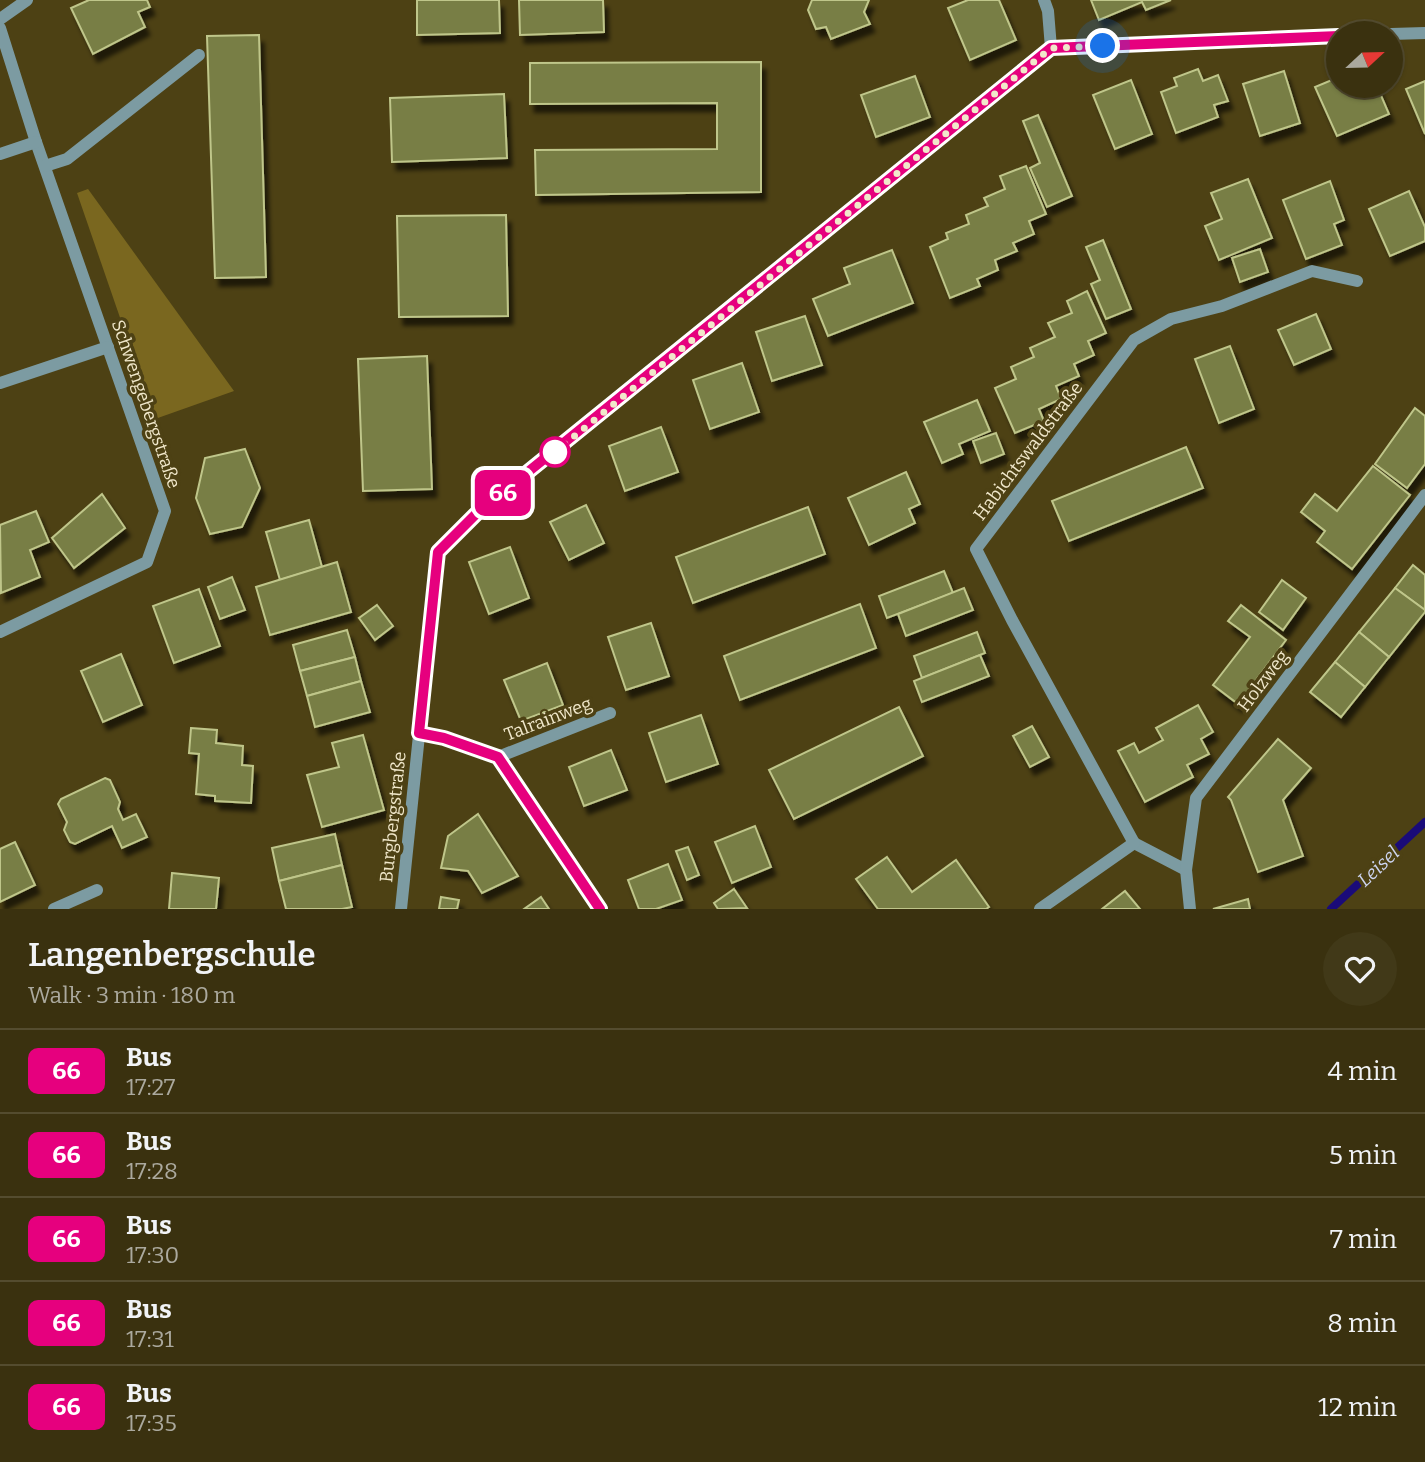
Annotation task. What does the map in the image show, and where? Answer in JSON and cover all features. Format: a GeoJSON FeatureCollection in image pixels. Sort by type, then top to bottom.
{"type":"FeatureCollection","features":[{"type":"Feature","properties":{"kind":"street"},"geometry":{"type":"LineString","coordinates":[[0,19],[27,0]]}},
{"type":"Feature","properties":{"kind":"street"},"geometry":{"type":"LineString","coordinates":[[1044,0],[1048,11],[1051,48],[1326,37]]}},
{"type":"Feature","properties":{"kind":"street","name":"Schwengebergstraße"},"geometry":{"type":"LineString","coordinates":[[0,28],[36,142],[165,511],[147,562],[0,632]]}},
{"type":"Feature","properties":{"kind":"street"},"geometry":{"type":"LineString","coordinates":[[1404,34],[1425,33]]}},
{"type":"Feature","properties":{"kind":"street","name":"Burgbergstraße"},"geometry":{"type":"LineString","coordinates":[[401,909],[438,552],[476,514],[1051,48]]}},
{"type":"Feature","properties":{"kind":"street"},"geometry":{"type":"LineString","coordinates":[[45,166],[67,159],[199,55]]}},
{"type":"Feature","properties":{"kind":"street"},"geometry":{"type":"LineString","coordinates":[[0,154],[36,142]]}},
{"type":"Feature","properties":{"kind":"street","name":"Habichtswaldstraße"},"geometry":{"type":"LineString","coordinates":[[1134,843],[976,549],[1134,340],[1171,320],[1222,306],[1312,271],[1357,281]]}},
{"type":"Feature","properties":{"kind":"street"},"geometry":{"type":"LineString","coordinates":[[0,383],[108,347]]}},
{"type":"Feature","properties":{"kind":"street","name":"Holzweg"},"geometry":{"type":"LineString","coordinates":[[1190,909],[1186,870],[1196,798],[1425,495]]}},
{"type":"Feature","properties":{"kind":"street","name":"Talrainweg"},"geometry":{"type":"LineString","coordinates":[[498,757],[610,713]]}},
{"type":"Feature","properties":{"kind":"street","name":"Talrainweg"},"geometry":{"type":"LineString","coordinates":[[419,733],[444,738],[498,757],[600,909]]}},
{"type":"Feature","properties":{"kind":"street"},"geometry":{"type":"LineString","coordinates":[[1040,909],[1134,843],[1186,870]]}},
{"type":"Feature","properties":{"kind":"street"},"geometry":{"type":"LineString","coordinates":[[54,909],[97,890]]}},
{"type":"Feature","properties":{"kind":"shaded area"},"geometry":{"type":"Polygon","coordinates":[[[88,189],[234,391],[155,419],[77,193],[88,189]]]}},
{"type":"Feature","properties":{"kind":"building"},"geometry":{"type":"Polygon","coordinates":[[[89,0],[147,0],[150,7],[138,12],[145,27],[93,54],[71,8],[89,0]]]}},
{"type":"Feature","properties":{"kind":"building"},"geometry":{"type":"Polygon","coordinates":[[[417,0],[499,0],[500,33],[417,35],[417,0]]]}},
{"type":"Feature","properties":{"kind":"building"},"geometry":{"type":"Polygon","coordinates":[[[519,0],[603,0],[604,32],[520,35],[519,0]]]}},
{"type":"Feature","properties":{"kind":"building"},"geometry":{"type":"Polygon","coordinates":[[[812,0],[869,0],[864,12],[870,24],[831,39],[826,27],[816,29],[808,10],[812,0]]]}},
{"type":"Feature","properties":{"kind":"building"},"geometry":{"type":"Polygon","coordinates":[[[968,0],[999,0],[1016,40],[970,60],[948,8],[968,0]]]}},
{"type":"Feature","properties":{"kind":"building"},"geometry":{"type":"Polygon","coordinates":[[[1091,0],[1171,0],[1146,10],[1142,2],[1099,20],[1091,0]]]}},
{"type":"Feature","properties":{"kind":"building"},"geometry":{"type":"Polygon","coordinates":[[[259,35],[266,277],[215,278],[207,36],[259,35]]]}},
{"type":"Feature","properties":{"kind":"building"},"geometry":{"type":"Polygon","coordinates":[[[761,62],[761,192],[536,195],[535,150],[717,149],[717,103],[530,104],[530,63],[761,62]]]}},
{"type":"Feature","properties":{"kind":"building"},"geometry":{"type":"Polygon","coordinates":[[[1198,69],[1203,81],[1218,75],[1228,101],[1214,105],[1218,117],[1176,133],[1161,92],[1177,86],[1174,78],[1198,69]]]}},
{"type":"Feature","properties":{"kind":"building"},"geometry":{"type":"Polygon","coordinates":[[[1284,71],[1300,123],[1260,136],[1243,84],[1284,71]]]}},
{"type":"Feature","properties":{"kind":"building"},"geometry":{"type":"Polygon","coordinates":[[[915,76],[930,117],[876,137],[861,95],[915,76]]]}},
{"type":"Feature","properties":{"kind":"building"},"geometry":{"type":"Polygon","coordinates":[[[1131,80],[1152,134],[1115,149],[1093,95],[1131,80]]]}},
{"type":"Feature","properties":{"kind":"building"},"geometry":{"type":"Polygon","coordinates":[[[1425,81],[1425,134],[1406,89],[1425,81]]]}},
{"type":"Feature","properties":{"kind":"building"},"geometry":{"type":"Polygon","coordinates":[[[1326,82],[1326,98],[1382,98],[1389,114],[1337,136],[1315,87],[1326,82]]]}},
{"type":"Feature","properties":{"kind":"building"},"geometry":{"type":"Polygon","coordinates":[[[504,94],[507,158],[392,162],[390,98],[504,94]]]}},
{"type":"Feature","properties":{"kind":"building"},"geometry":{"type":"Polygon","coordinates":[[[1038,115],[1072,196],[1047,207],[1030,168],[1040,163],[1023,121],[1038,115]]]}},
{"type":"Feature","properties":{"kind":"building"},"geometry":{"type":"Polygon","coordinates":[[[1026,166],[1046,214],[1029,221],[1034,234],[1013,243],[1017,251],[995,260],[998,270],[977,279],[980,286],[950,298],[930,247],[948,239],[946,233],[969,224],[966,215],[988,206],[984,198],[1005,189],[1000,176],[1026,166]]]}},
{"type":"Feature","properties":{"kind":"building"},"geometry":{"type":"Polygon","coordinates":[[[1248,179],[1272,238],[1219,260],[1205,226],[1222,219],[1211,193],[1248,179]]]}},
{"type":"Feature","properties":{"kind":"building"},"geometry":{"type":"Polygon","coordinates":[[[1330,181],[1344,220],[1334,224],[1342,245],[1306,259],[1283,200],[1330,181]]]}},
{"type":"Feature","properties":{"kind":"building"},"geometry":{"type":"Polygon","coordinates":[[[1409,191],[1425,227],[1425,241],[1390,256],[1369,209],[1409,191]]]}},
{"type":"Feature","properties":{"kind":"building"},"geometry":{"type":"Polygon","coordinates":[[[506,215],[508,316],[399,317],[397,216],[506,215]]]}},
{"type":"Feature","properties":{"kind":"building"},"geometry":{"type":"Polygon","coordinates":[[[1103,240],[1131,309],[1106,319],[1091,284],[1100,280],[1086,247],[1103,240]]]}},
{"type":"Feature","properties":{"kind":"building"},"geometry":{"type":"Polygon","coordinates":[[[1260,249],[1268,272],[1240,282],[1232,258],[1260,249]]]}},
{"type":"Feature","properties":{"kind":"building"},"geometry":{"type":"Polygon","coordinates":[[[892,250],[913,303],[828,336],[813,299],[850,284],[844,268],[892,250]]]}},
{"type":"Feature","properties":{"kind":"building"},"geometry":{"type":"Polygon","coordinates":[[[1087,291],[1106,333],[1088,341],[1094,355],[1074,364],[1079,376],[1056,386],[1061,399],[1039,409],[1044,421],[1015,433],[995,388],[1016,379],[1011,367],[1034,357],[1030,348],[1055,337],[1048,323],[1072,313],[1067,301],[1087,291]]]}},
{"type":"Feature","properties":{"kind":"building"},"geometry":{"type":"Polygon","coordinates":[[[1316,314],[1331,349],[1294,365],[1278,330],[1316,314]]]}},
{"type":"Feature","properties":{"kind":"building"},"geometry":{"type":"Polygon","coordinates":[[[805,316],[822,365],[772,381],[756,332],[805,316]]]}},
{"type":"Feature","properties":{"kind":"building"},"geometry":{"type":"Polygon","coordinates":[[[1230,346],[1254,409],[1219,423],[1195,359],[1230,346]]]}},
{"type":"Feature","properties":{"kind":"building"},"geometry":{"type":"Polygon","coordinates":[[[427,356],[432,489],[363,491],[358,359],[427,356]]]}},
{"type":"Feature","properties":{"kind":"building"},"geometry":{"type":"Polygon","coordinates":[[[742,363],[759,412],[710,429],[693,380],[742,363]]]}},
{"type":"Feature","properties":{"kind":"building"},"geometry":{"type":"Polygon","coordinates":[[[977,400],[990,431],[959,444],[963,454],[942,463],[924,422],[977,400]]]}},
{"type":"Feature","properties":{"kind":"building"},"geometry":{"type":"Polygon","coordinates":[[[1415,408],[1425,416],[1425,464],[1407,488],[1375,464],[1415,408]]]}},
{"type":"Feature","properties":{"kind":"building"},"geometry":{"type":"Polygon","coordinates":[[[661,427],[678,472],[625,491],[609,446],[661,427]]]}},
{"type":"Feature","properties":{"kind":"building"},"geometry":{"type":"Polygon","coordinates":[[[996,433],[1004,454],[981,463],[973,441],[996,433]]]}},
{"type":"Feature","properties":{"kind":"building"},"geometry":{"type":"Polygon","coordinates":[[[1186,447],[1203,488],[1069,541],[1052,501],[1186,447]]]}},
{"type":"Feature","properties":{"kind":"building"},"geometry":{"type":"Polygon","coordinates":[[[245,449],[260,488],[242,527],[210,534],[196,498],[205,458],[245,449]]]}},
{"type":"Feature","properties":{"kind":"building"},"geometry":{"type":"Polygon","coordinates":[[[1373,466],[1410,495],[1352,569],[1317,542],[1325,531],[1301,512],[1315,494],[1337,511],[1373,466]]]}},
{"type":"Feature","properties":{"kind":"building"},"geometry":{"type":"Polygon","coordinates":[[[906,472],[920,504],[909,509],[915,523],[869,545],[848,498],[906,472]]]}},
{"type":"Feature","properties":{"kind":"building"},"geometry":{"type":"Polygon","coordinates":[[[102,494],[125,528],[74,568],[52,538],[102,494]]]}},
{"type":"Feature","properties":{"kind":"building"},"geometry":{"type":"Polygon","coordinates":[[[586,505],[604,543],[569,560],[550,522],[586,505]]]}},
{"type":"Feature","properties":{"kind":"building"},"geometry":{"type":"Polygon","coordinates":[[[808,507],[825,554],[693,603],[676,557],[808,507]]]}},
{"type":"Feature","properties":{"kind":"building"},"geometry":{"type":"Polygon","coordinates":[[[36,511],[49,542],[30,550],[40,577],[1,593],[0,525],[36,511]]]}},
{"type":"Feature","properties":{"kind":"building"},"geometry":{"type":"Polygon","coordinates":[[[309,520],[322,567],[280,580],[266,532],[309,520]]]}},
{"type":"Feature","properties":{"kind":"building"},"geometry":{"type":"Polygon","coordinates":[[[510,547],[529,598],[489,614],[469,562],[510,547]]]}},
{"type":"Feature","properties":{"kind":"building"},"geometry":{"type":"Polygon","coordinates":[[[337,562],[351,612],[270,635],[256,587],[337,562]]]}},
{"type":"Feature","properties":{"kind":"building"},"geometry":{"type":"Polygon","coordinates":[[[1413,565],[1425,575],[1425,610],[1395,588],[1413,565]]]}},
{"type":"Feature","properties":{"kind":"building"},"geometry":{"type":"Polygon","coordinates":[[[944,571],[953,593],[887,618],[879,596],[944,571]]]}},
{"type":"Feature","properties":{"kind":"building"},"geometry":{"type":"Polygon","coordinates":[[[232,577],[245,610],[220,619],[208,587],[232,577]]]}},
{"type":"Feature","properties":{"kind":"building"},"geometry":{"type":"Polygon","coordinates":[[[1282,580],[1306,598],[1283,630],[1259,612],[1282,580]]]}},
{"type":"Feature","properties":{"kind":"building"},"geometry":{"type":"Polygon","coordinates":[[[964,588],[973,610],[906,636],[898,614],[964,588]]]}},
{"type":"Feature","properties":{"kind":"building"},"geometry":{"type":"Polygon","coordinates":[[[1395,588],[1425,612],[1389,657],[1359,632],[1395,588]]]}},
{"type":"Feature","properties":{"kind":"building"},"geometry":{"type":"Polygon","coordinates":[[[199,589],[220,646],[174,663],[153,606],[199,589]]]}},
{"type":"Feature","properties":{"kind":"building"},"geometry":{"type":"Polygon","coordinates":[[[860,604],[876,648],[740,700],[724,656],[860,604]]]}},
{"type":"Feature","properties":{"kind":"building"},"geometry":{"type":"Polygon","coordinates":[[[377,605],[393,626],[375,640],[359,618],[377,605]]]}},
{"type":"Feature","properties":{"kind":"building"},"geometry":{"type":"Polygon","coordinates":[[[1241,605],[1286,640],[1238,704],[1213,685],[1250,637],[1228,621],[1241,605]]]}},
{"type":"Feature","properties":{"kind":"building"},"geometry":{"type":"Polygon","coordinates":[[[651,623],[669,676],[626,690],[608,637],[651,623]]]}},
{"type":"Feature","properties":{"kind":"building"},"geometry":{"type":"Polygon","coordinates":[[[347,630],[355,657],[300,671],[293,645],[347,630]]]}},
{"type":"Feature","properties":{"kind":"building"},"geometry":{"type":"Polygon","coordinates":[[[977,632],[985,653],[922,678],[914,656],[977,632]]]}},
{"type":"Feature","properties":{"kind":"building"},"geometry":{"type":"Polygon","coordinates":[[[1359,632],[1389,657],[1365,687],[1335,662],[1359,632]]]}},
{"type":"Feature","properties":{"kind":"building"},"geometry":{"type":"Polygon","coordinates":[[[121,654],[142,705],[103,722],[81,671],[121,654]]]}},
{"type":"Feature","properties":{"kind":"building"},"geometry":{"type":"Polygon","coordinates":[[[980,655],[989,676],[922,702],[914,681],[980,655]]]}},
{"type":"Feature","properties":{"kind":"building"},"geometry":{"type":"Polygon","coordinates":[[[355,657],[361,681],[307,696],[300,671],[355,657]]]}},
{"type":"Feature","properties":{"kind":"building"},"geometry":{"type":"Polygon","coordinates":[[[1335,662],[1365,687],[1341,717],[1310,692],[1335,662]]]}},
{"type":"Feature","properties":{"kind":"building"},"geometry":{"type":"Polygon","coordinates":[[[547,663],[563,705],[521,721],[504,680],[547,663]]]}},
{"type":"Feature","properties":{"kind":"building"},"geometry":{"type":"Polygon","coordinates":[[[361,681],[370,712],[315,727],[307,696],[361,681]]]}},
{"type":"Feature","properties":{"kind":"building"},"geometry":{"type":"Polygon","coordinates":[[[1198,705],[1213,732],[1201,739],[1209,754],[1187,765],[1193,777],[1145,802],[1118,751],[1134,743],[1139,753],[1163,740],[1156,728],[1198,705]]]}},
{"type":"Feature","properties":{"kind":"building"},"geometry":{"type":"Polygon","coordinates":[[[899,707],[923,756],[794,819],[769,770],[899,707]]]}},
{"type":"Feature","properties":{"kind":"building"},"geometry":{"type":"Polygon","coordinates":[[[701,715],[718,764],[666,782],[649,733],[701,715]]]}},
{"type":"Feature","properties":{"kind":"building"},"geometry":{"type":"Polygon","coordinates":[[[1032,726],[1049,757],[1030,767],[1013,736],[1032,726]]]}},
{"type":"Feature","properties":{"kind":"building"},"geometry":{"type":"Polygon","coordinates":[[[191,728],[217,730],[216,743],[243,746],[242,765],[253,766],[251,803],[215,801],[215,796],[196,794],[199,754],[189,753],[191,728]]]}},
{"type":"Feature","properties":{"kind":"building"},"geometry":{"type":"Polygon","coordinates":[[[363,735],[384,810],[322,827],[307,775],[339,767],[332,743],[363,735]]]}},
{"type":"Feature","properties":{"kind":"building"},"geometry":{"type":"Polygon","coordinates":[[[1278,739],[1311,768],[1283,800],[1303,856],[1258,872],[1228,797],[1278,739]]]}},
{"type":"Feature","properties":{"kind":"building"},"geometry":{"type":"Polygon","coordinates":[[[611,750],[627,790],[584,806],[569,767],[611,750]]]}},
{"type":"Feature","properties":{"kind":"building"},"geometry":{"type":"Polygon","coordinates":[[[105,778],[110,780],[120,802],[118,809],[123,820],[136,814],[147,837],[122,848],[112,826],[75,844],[70,842],[64,830],[67,822],[58,804],[61,799],[105,778]]]}},
{"type":"Feature","properties":{"kind":"building"},"geometry":{"type":"Polygon","coordinates":[[[478,814],[518,876],[482,893],[468,871],[441,868],[448,836],[478,814]]]}},
{"type":"Feature","properties":{"kind":"building"},"geometry":{"type":"Polygon","coordinates":[[[755,826],[771,867],[732,883],[715,842],[755,826]]]}},
{"type":"Feature","properties":{"kind":"building"},"geometry":{"type":"Polygon","coordinates":[[[335,834],[342,865],[279,881],[272,848],[335,834]]]}},
{"type":"Feature","properties":{"kind":"building"},"geometry":{"type":"Polygon","coordinates":[[[15,842],[35,885],[0,902],[0,849],[15,842]]]}},
{"type":"Feature","properties":{"kind":"building"},"geometry":{"type":"Polygon","coordinates":[[[688,847],[699,875],[687,880],[676,851],[688,847]]]}},
{"type":"Feature","properties":{"kind":"building"},"geometry":{"type":"Polygon","coordinates":[[[887,857],[912,892],[956,860],[989,907],[878,909],[856,879],[887,857]]]}},
{"type":"Feature","properties":{"kind":"building"},"geometry":{"type":"Polygon","coordinates":[[[668,864],[682,900],[656,909],[639,909],[628,880],[668,864]]]}},
{"type":"Feature","properties":{"kind":"building"},"geometry":{"type":"Polygon","coordinates":[[[342,865],[352,907],[286,909],[279,881],[342,865]]]}},
{"type":"Feature","properties":{"kind":"building"},"geometry":{"type":"Polygon","coordinates":[[[172,873],[219,878],[216,909],[169,909],[172,873]]]}},
{"type":"Feature","properties":{"kind":"building"},"geometry":{"type":"Polygon","coordinates":[[[734,889],[747,908],[718,909],[714,903],[734,889]]]}},
{"type":"Feature","properties":{"kind":"building"},"geometry":{"type":"Polygon","coordinates":[[[1125,891],[1140,909],[1102,909],[1125,891]]]}},
{"type":"Feature","properties":{"kind":"building"},"geometry":{"type":"Polygon","coordinates":[[[441,897],[459,900],[457,909],[439,909],[441,897]]]}},
{"type":"Feature","properties":{"kind":"building"},"geometry":{"type":"Polygon","coordinates":[[[541,897],[549,909],[524,909],[541,897]]]}},
{"type":"Feature","properties":{"kind":"building"},"geometry":{"type":"Polygon","coordinates":[[[1248,899],[1250,909],[1213,909],[1248,899]]]}},
{"type":"Feature","properties":{"kind":"waterway","name":"Leisel"},"geometry":{"type":"LineString","coordinates":[[1331,909],[1425,822]]}},
{"type":"Feature","properties":{"kind":"bus line","name":"66"},"geometry":{"type":"LineString","coordinates":[[600,909],[498,757],[444,738],[419,733],[438,552],[476,514],[1051,48],[1326,37]]}},
{"type":"Feature","properties":{"kind":"route"},"geometry":{"type":"LineString","coordinates":[[555,452],[1051,48],[1103,46]]}}]}
